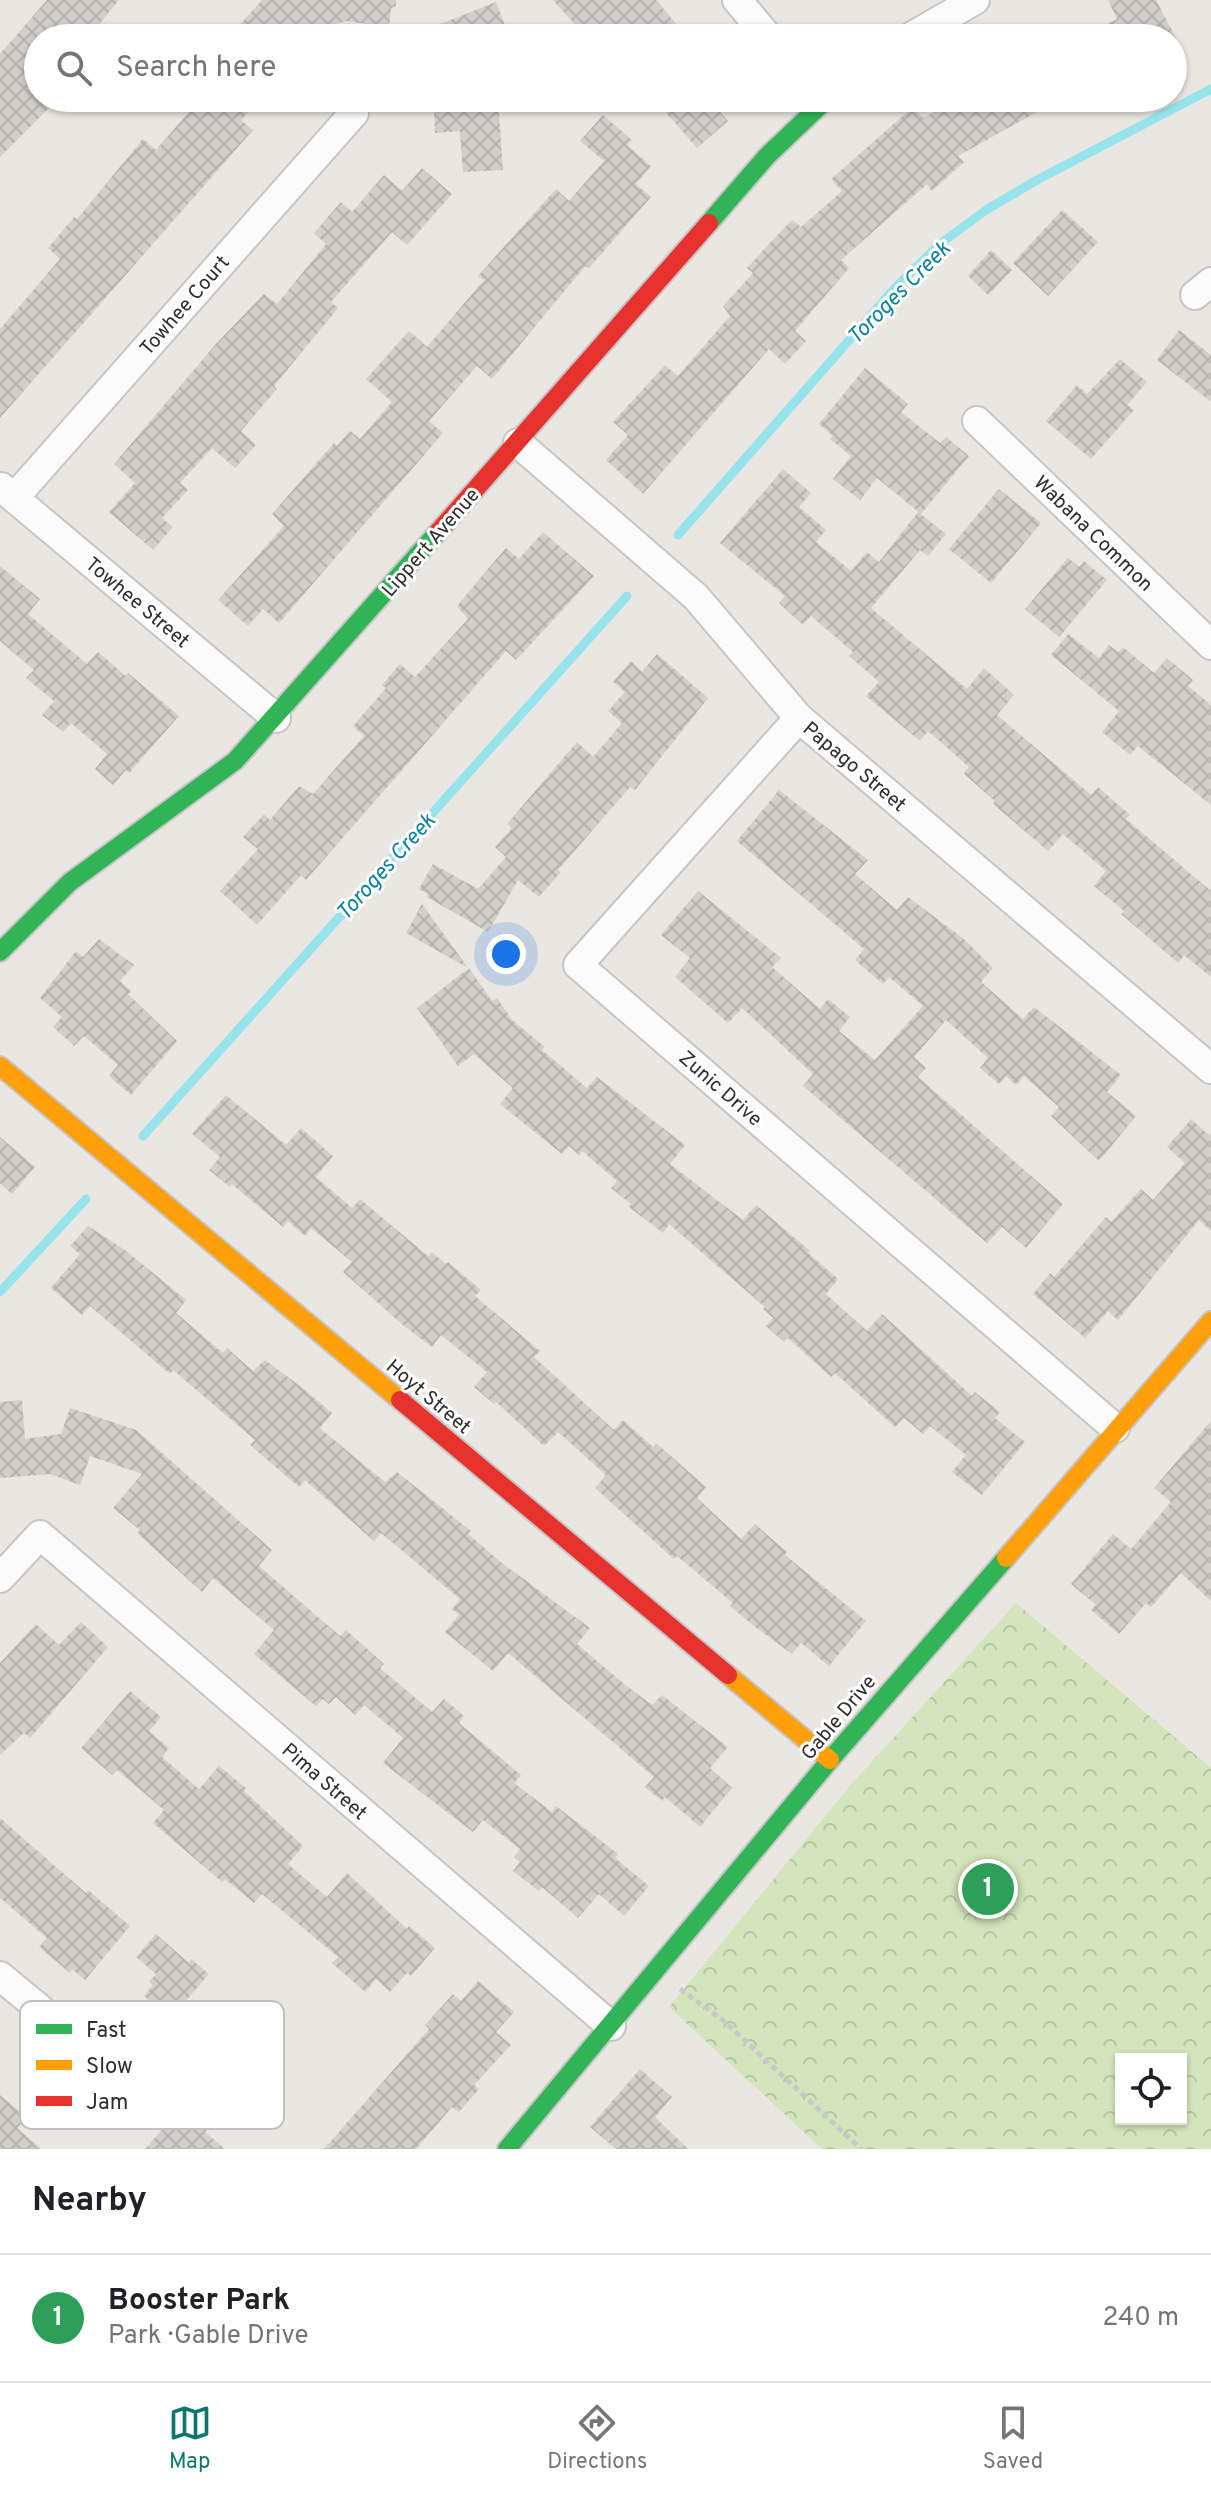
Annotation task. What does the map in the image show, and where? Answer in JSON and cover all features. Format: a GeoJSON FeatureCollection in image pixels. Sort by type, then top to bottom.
{"type":"FeatureCollection","features":[{"type":"Feature","properties":{"kind":"street"},"geometry":{"type":"LineString","coordinates":[[737,0],[757,24]]}},
{"type":"Feature","properties":{"kind":"street"},"geometry":{"type":"LineString","coordinates":[[933,24],[975,0]]}},
{"type":"Feature","properties":{"kind":"street","name":"Lippert Avenue"},"geometry":{"type":"LineString","coordinates":[[0,952],[70,882],[235,761],[518,443],[767,156],[811,112]]}},
{"type":"Feature","properties":{"kind":"street","name":"Towhee Court"},"geometry":{"type":"LineString","coordinates":[[7,492],[354,113]]}},
{"type":"Feature","properties":{"kind":"street","name":"Wabana Common"},"geometry":{"type":"LineString","coordinates":[[977,421],[1211,645]]}},
{"type":"Feature","properties":{"kind":"street","name":"Papago Street"},"geometry":{"type":"LineString","coordinates":[[518,443],[696,597],[799,718],[1211,1069]]}},
{"type":"Feature","properties":{"kind":"street","name":"Towhee Street"},"geometry":{"type":"LineString","coordinates":[[7,492],[276,718]]}},
{"type":"Feature","properties":{"kind":"street","name":"Zunic Drive"},"geometry":{"type":"LineString","coordinates":[[799,718],[578,965],[1115,1428]]}},
{"type":"Feature","properties":{"kind":"street","name":"Hoyt Street"},"geometry":{"type":"LineString","coordinates":[[0,1066],[830,1760]]}},
{"type":"Feature","properties":{"kind":"street","name":"Gable Drive"},"geometry":{"type":"LineString","coordinates":[[517,2145],[830,1760],[1211,1321]]}},
{"type":"Feature","properties":{"kind":"street","name":"Pima Street"},"geometry":{"type":"LineString","coordinates":[[0,1578],[40,1535],[611,2026]]}},
{"type":"Feature","properties":{"kind":"street"},"geometry":{"type":"LineString","coordinates":[[0,1976],[30,2001]]}},
{"type":"Feature","properties":{"kind":"path"},"geometry":{"type":"LineString","coordinates":[[657,1971],[724,2021],[861,2149]]}},
{"type":"Feature","properties":{"kind":"green space"},"geometry":{"type":"Polygon","coordinates":[[[1016,1603],[1211,1768],[1211,2149],[822,2149],[669,2007],[849,1787],[1016,1603]]]}},
{"type":"Feature","properties":{"kind":"building"},"geometry":{"type":"Polygon","coordinates":[[[47,0],[119,0],[99,24],[26,24],[47,0]]]}},
{"type":"Feature","properties":{"kind":"building"},"geometry":{"type":"Polygon","coordinates":[[[262,0],[396,0],[396,6],[391,8],[389,24],[346,21],[336,24],[241,24],[262,0]]]}},
{"type":"Feature","properties":{"kind":"building"},"geometry":{"type":"Polygon","coordinates":[[[553,0],[656,0],[676,24],[597,23],[574,24],[553,0]]]}},
{"type":"Feature","properties":{"kind":"building"},"geometry":{"type":"Polygon","coordinates":[[[1108,0],[1156,0],[1169,24],[1107,24],[1117,19],[1108,0]]]}},
{"type":"Feature","properties":{"kind":"building"},"geometry":{"type":"Polygon","coordinates":[[[496,2],[505,24],[440,24],[496,2]]]}},
{"type":"Feature","properties":{"kind":"building"},"geometry":{"type":"Polygon","coordinates":[[[24,26],[24,112],[45,112],[0,157],[0,54],[24,26]]]}},
{"type":"Feature","properties":{"kind":"building"},"geometry":{"type":"Polygon","coordinates":[[[189,112],[248,112],[241,120],[253,130],[0,418],[0,329],[60,259],[48,248],[74,217],[77,219],[143,139],[156,150],[189,112]]]}},
{"type":"Feature","properties":{"kind":"building"},"geometry":{"type":"Polygon","coordinates":[[[434,112],[499,112],[503,170],[463,172],[460,131],[435,133],[434,112]]]}},
{"type":"Feature","properties":{"kind":"building"},"geometry":{"type":"Polygon","coordinates":[[[665,112],[720,112],[728,121],[697,148],[665,112]]]}},
{"type":"Feature","properties":{"kind":"building"},"geometry":{"type":"Polygon","coordinates":[[[907,112],[918,112],[923,118],[934,112],[1037,112],[958,156],[964,162],[932,191],[927,184],[841,260],[849,268],[795,331],[806,341],[785,364],[769,349],[643,494],[606,460],[628,435],[613,422],[665,365],[678,376],[730,316],[723,306],[753,273],[747,268],[792,220],[801,227],[842,191],[831,179],[907,112]]]}},
{"type":"Feature","properties":{"kind":"building"},"geometry":{"type":"Polygon","coordinates":[[[603,115],[632,140],[627,145],[651,166],[636,184],[651,197],[589,268],[586,266],[570,284],[492,379],[477,366],[429,421],[443,433],[279,623],[263,609],[248,626],[218,600],[284,526],[272,514],[334,443],[337,446],[350,431],[360,439],[392,402],[366,379],[409,331],[427,347],[484,280],[478,276],[556,189],[569,201],[604,161],[580,141],[603,115]]]}},
{"type":"Feature","properties":{"kind":"building"},"geometry":{"type":"Polygon","coordinates":[[[422,168],[452,194],[407,245],[392,232],[331,302],[338,308],[241,431],[256,445],[235,468],[212,448],[180,483],[188,490],[162,518],[173,527],[153,550],[109,512],[135,483],[114,464],[215,345],[264,294],[277,304],[326,244],[314,233],[341,202],[352,212],[384,175],[402,191],[422,168]]]}},
{"type":"Feature","properties":{"kind":"building"},"geometry":{"type":"Polygon","coordinates":[[[1062,210],[1098,242],[1048,296],[1013,263],[1062,210]]]}},
{"type":"Feature","properties":{"kind":"building"},"geometry":{"type":"Polygon","coordinates":[[[991,250],[1012,270],[988,295],[968,276],[991,250]]]}},
{"type":"Feature","properties":{"kind":"building"},"geometry":{"type":"Polygon","coordinates":[[[1179,330],[1211,355],[1211,402],[1157,360],[1179,330]]]}},
{"type":"Feature","properties":{"kind":"building"},"geometry":{"type":"Polygon","coordinates":[[[1120,359],[1147,382],[1127,405],[1134,410],[1091,459],[1046,421],[1077,385],[1087,394],[1120,359]]]}},
{"type":"Feature","properties":{"kind":"building"},"geometry":{"type":"Polygon","coordinates":[[[865,368],[908,404],[901,412],[940,443],[946,437],[969,456],[921,514],[877,478],[860,500],[833,479],[851,456],[830,439],[833,436],[819,424],[865,368]]]}},
{"type":"Feature","properties":{"kind":"building"},"geometry":{"type":"Polygon","coordinates":[[[783,469],[811,493],[799,507],[826,530],[816,542],[851,571],[867,552],[879,562],[918,512],[946,534],[928,556],[920,550],[871,608],[967,689],[984,668],[1014,695],[997,715],[1091,795],[1098,787],[1130,815],[1126,819],[1211,891],[1211,977],[1184,955],[1178,963],[1121,914],[1124,911],[1094,886],[1106,871],[1063,834],[1048,851],[993,804],[995,801],[964,774],[969,767],[928,731],[920,741],[866,696],[879,682],[849,656],[853,652],[811,616],[803,625],[779,603],[785,596],[720,543],[783,469]]]}},
{"type":"Feature","properties":{"kind":"building"},"geometry":{"type":"Polygon","coordinates":[[[999,489],[1041,523],[991,583],[949,549],[999,489]]]}},
{"type":"Feature","properties":{"kind":"building"},"geometry":{"type":"Polygon","coordinates":[[[543,532],[594,576],[516,660],[506,651],[306,880],[301,875],[257,925],[220,891],[258,849],[243,837],[264,814],[270,820],[299,786],[313,794],[364,736],[353,726],[386,688],[382,685],[400,664],[415,677],[468,619],[457,606],[506,548],[519,559],[543,532]]]}},
{"type":"Feature","properties":{"kind":"building"},"geometry":{"type":"Polygon","coordinates":[[[1068,558],[1079,567],[1084,561],[1107,580],[1059,637],[1025,609],[1068,558]]]}},
{"type":"Feature","properties":{"kind":"building"},"geometry":{"type":"Polygon","coordinates":[[[0,566],[40,599],[28,614],[87,664],[98,652],[179,716],[129,773],[126,770],[113,785],[95,769],[107,754],[71,723],[63,732],[42,715],[54,701],[26,678],[34,670],[0,641],[0,566]]]}},
{"type":"Feature","properties":{"kind":"building"},"geometry":{"type":"Polygon","coordinates":[[[1068,634],[1099,658],[1109,645],[1118,652],[1123,647],[1154,673],[1167,658],[1193,680],[1188,686],[1211,705],[1211,805],[1138,746],[1130,755],[1102,732],[1119,711],[1051,655],[1068,634]]]}},
{"type":"Feature","properties":{"kind":"building"},"geometry":{"type":"Polygon","coordinates":[[[657,654],[708,698],[635,790],[630,787],[558,870],[561,872],[539,897],[518,880],[488,932],[427,897],[428,894],[419,889],[433,864],[478,889],[506,857],[495,847],[512,828],[507,824],[577,742],[593,757],[622,723],[608,711],[625,692],[613,682],[631,661],[642,672],[657,654]]]}},
{"type":"Feature","properties":{"kind":"building"},"geometry":{"type":"Polygon","coordinates":[[[779,790],[868,860],[855,874],[897,910],[908,897],[965,940],[993,968],[981,982],[1023,1019],[1034,1007],[1121,1075],[1107,1092],[1136,1116],[1099,1161],[1051,1116],[1059,1107],[1024,1076],[1016,1085],[1006,1076],[999,1084],[980,1068],[988,1058],[946,1020],[914,1057],[926,1068],[918,1077],[1063,1204],[1026,1248],[1002,1227],[987,1243],[803,1086],[813,1074],[742,1008],[728,1023],[675,977],[690,958],[661,935],[698,891],[781,958],[772,967],[820,1009],[828,999],[850,1017],[839,1031],[875,1060],[923,1006],[889,977],[883,984],[855,960],[864,949],[737,841],[779,790]]]}},
{"type":"Feature","properties":{"kind":"building"},"geometry":{"type":"Polygon","coordinates":[[[422,904],[468,968],[406,933],[422,904]]]}},
{"type":"Feature","properties":{"kind":"building"},"geometry":{"type":"Polygon","coordinates":[[[99,939],[134,965],[120,981],[131,991],[128,994],[177,1041],[131,1095],[109,1076],[118,1065],[84,1036],[74,1046],[53,1027],[62,1017],[40,998],[76,951],[83,957],[99,939]]]}},
{"type":"Feature","properties":{"kind":"building"},"geometry":{"type":"Polygon","coordinates":[[[469,968],[492,1001],[497,998],[512,1020],[545,1047],[542,1050],[587,1088],[597,1077],[685,1145],[670,1164],[743,1220],[756,1205],[810,1251],[808,1253],[838,1279],[826,1294],[867,1331],[882,1314],[972,1396],[975,1392],[1000,1412],[995,1418],[1025,1442],[982,1495],[952,1472],[966,1455],[930,1426],[923,1434],[904,1418],[895,1427],[835,1373],[831,1377],[788,1338],[784,1342],[766,1326],[773,1318],[763,1309],[765,1307],[669,1224],[663,1233],[629,1207],[631,1204],[611,1188],[617,1181],[582,1151],[579,1155],[569,1146],[562,1154],[500,1104],[513,1088],[474,1054],[458,1066],[417,1008],[469,968]]]}},
{"type":"Feature","properties":{"kind":"building"},"geometry":{"type":"Polygon","coordinates":[[[226,1095],[286,1145],[301,1128],[333,1156],[316,1177],[352,1208],[360,1199],[428,1256],[432,1252],[446,1264],[448,1262],[481,1290],[475,1296],[540,1351],[534,1357],[614,1430],[623,1420],[653,1447],[656,1443],[706,1487],[697,1498],[741,1539],[755,1524],[787,1552],[785,1555],[866,1621],[829,1666],[801,1643],[792,1654],[730,1606],[733,1603],[677,1556],[674,1559],[595,1488],[606,1475],[558,1432],[544,1446],[496,1402],[494,1404],[474,1387],[487,1372],[441,1335],[432,1347],[404,1326],[343,1272],[352,1262],[311,1228],[305,1236],[288,1221],[283,1227],[232,1184],[230,1187],[209,1170],[220,1157],[192,1134],[226,1095]]]}},
{"type":"Feature","properties":{"kind":"building"},"geometry":{"type":"Polygon","coordinates":[[[1191,1119],[1209,1135],[1211,1133],[1211,1231],[1199,1220],[1118,1320],[1108,1311],[1085,1338],[1033,1294],[1050,1273],[1054,1277],[1106,1217],[1111,1222],[1141,1189],[1153,1200],[1185,1163],[1167,1147],[1191,1119]]]}},
{"type":"Feature","properties":{"kind":"building"},"geometry":{"type":"Polygon","coordinates":[[[0,1137],[35,1167],[12,1194],[0,1183],[0,1137]]]}},
{"type":"Feature","properties":{"kind":"building"},"geometry":{"type":"Polygon","coordinates":[[[88,1226],[125,1250],[186,1300],[176,1313],[223,1353],[227,1348],[253,1371],[265,1360],[300,1386],[332,1413],[320,1428],[358,1460],[385,1482],[397,1472],[471,1531],[468,1534],[502,1563],[590,1628],[577,1644],[624,1684],[652,1705],[662,1695],[728,1747],[710,1768],[732,1788],[700,1827],[665,1797],[662,1801],[645,1787],[654,1777],[508,1653],[493,1671],[445,1632],[459,1615],[452,1609],[460,1599],[381,1533],[374,1541],[305,1480],[299,1487],[250,1445],[255,1440],[173,1370],[170,1374],[90,1306],[82,1315],[51,1288],[80,1254],[70,1246],[88,1226]]]}},
{"type":"Feature","properties":{"kind":"building"},"geometry":{"type":"Polygon","coordinates":[[[22,1400],[25,1439],[61,1434],[70,1408],[136,1430],[272,1550],[259,1566],[340,1636],[346,1630],[384,1664],[380,1668],[432,1712],[444,1699],[464,1716],[459,1723],[521,1775],[514,1783],[552,1812],[556,1806],[618,1854],[615,1858],[649,1886],[624,1916],[599,1894],[578,1918],[542,1887],[539,1891],[513,1871],[520,1862],[514,1857],[520,1849],[483,1820],[473,1832],[383,1763],[403,1738],[364,1705],[355,1715],[336,1697],[329,1704],[323,1699],[316,1706],[254,1654],[274,1630],[213,1578],[202,1592],[137,1533],[140,1530],[113,1508],[142,1474],[90,1456],[80,1485],[50,1474],[0,1478],[0,1402],[22,1400]]]}},
{"type":"Feature","properties":{"kind":"building"},"geometry":{"type":"Polygon","coordinates":[[[1211,1421],[1211,1601],[1181,1573],[1151,1607],[1146,1603],[1119,1634],[1091,1610],[1096,1605],[1071,1584],[1113,1534],[1131,1549],[1171,1502],[1154,1488],[1211,1421]]]}},
{"type":"Feature","properties":{"kind":"building"},"geometry":{"type":"Polygon","coordinates":[[[81,1622],[108,1647],[30,1738],[24,1733],[0,1755],[0,1663],[36,1624],[59,1645],[81,1622]]]}},
{"type":"Feature","properties":{"kind":"building"},"geometry":{"type":"Polygon","coordinates":[[[130,1691],[161,1717],[149,1731],[169,1748],[162,1757],[199,1789],[219,1766],[246,1788],[244,1791],[303,1846],[288,1864],[327,1897],[347,1873],[407,1929],[409,1926],[435,1948],[411,1976],[407,1973],[390,1992],[376,1979],[365,1992],[332,1963],[338,1957],[262,1894],[254,1903],[225,1879],[222,1882],[153,1823],[164,1810],[117,1770],[112,1775],[81,1748],[130,1691]]]}},
{"type":"Feature","properties":{"kind":"building"},"geometry":{"type":"Polygon","coordinates":[[[0,1818],[86,1893],[88,1890],[130,1926],[85,1980],[72,1969],[69,1972],[39,1947],[47,1938],[0,1898],[0,1818]]]}},
{"type":"Feature","properties":{"kind":"building"},"geometry":{"type":"Polygon","coordinates":[[[156,1934],[189,1963],[191,1959],[209,1974],[186,2001],[150,2001],[144,1996],[153,1985],[149,1982],[156,1974],[136,1957],[156,1934]]]}},
{"type":"Feature","properties":{"kind":"building"},"geometry":{"type":"Polygon","coordinates":[[[478,1981],[514,2012],[496,2032],[511,2045],[474,2085],[479,2089],[459,2112],[452,2107],[416,2149],[324,2149],[429,2029],[425,2025],[453,1994],[461,2001],[478,1981]]]}},
{"type":"Feature","properties":{"kind":"building"},"geometry":{"type":"Polygon","coordinates":[[[640,2069],[672,2097],[655,2117],[688,2149],[616,2149],[590,2127],[640,2069]]]}},
{"type":"Feature","properties":{"kind":"building"},"geometry":{"type":"Polygon","coordinates":[[[0,2095],[20,2112],[17,2128],[41,2149],[0,2149],[0,2095]]]}},
{"type":"Feature","properties":{"kind":"building"},"geometry":{"type":"Polygon","coordinates":[[[162,2129],[209,2129],[205,2132],[225,2149],[145,2149],[162,2129]]]}},
{"type":"Feature","properties":{"kind":"waterway","name":"Toroges Creek"},"geometry":{"type":"LineString","coordinates":[[1187,102],[1211,89]]}},
{"type":"Feature","properties":{"kind":"waterway","name":"Toroges Creek"},"geometry":{"type":"LineString","coordinates":[[678,535],[895,288],[940,244],[986,210],[1037,180],[1167,112]]}},
{"type":"Feature","properties":{"kind":"waterway","name":"Toroges Creek"},"geometry":{"type":"LineString","coordinates":[[143,1136],[627,596]]}},
{"type":"Feature","properties":{"kind":"waterway","name":"Toroges Creek"},"geometry":{"type":"LineString","coordinates":[[0,1292],[86,1199]]}},
{"type":"Feature","properties":{"kind":"traffic: fast"},"geometry":{"type":"LineString","coordinates":[[709,223],[767,156],[813,112]]}},
{"type":"Feature","properties":{"kind":"traffic: fast"},"geometry":{"type":"LineString","coordinates":[[0,952],[70,882],[235,761],[438,532]]}},
{"type":"Feature","properties":{"kind":"traffic: fast"},"geometry":{"type":"LineString","coordinates":[[507,2149],[830,1760],[1006,1558]]}},
{"type":"Feature","properties":{"kind":"traffic: slow"},"geometry":{"type":"LineString","coordinates":[[0,1066],[400,1400]]}},
{"type":"Feature","properties":{"kind":"traffic: slow"},"geometry":{"type":"LineString","coordinates":[[1006,1558],[1211,1321]]}},
{"type":"Feature","properties":{"kind":"traffic: slow"},"geometry":{"type":"LineString","coordinates":[[728,1675],[830,1760]]}},
{"type":"Feature","properties":{"kind":"traffic: jam"},"geometry":{"type":"LineString","coordinates":[[438,532],[709,223]]}},
{"type":"Feature","properties":{"kind":"traffic: jam"},"geometry":{"type":"LineString","coordinates":[[400,1400],[728,1675]]}},
{"type":"Feature","properties":{"kind":"place","name":"Booster Park"},"geometry":{"type":"Point","coordinates":[988,1889]}}]}
